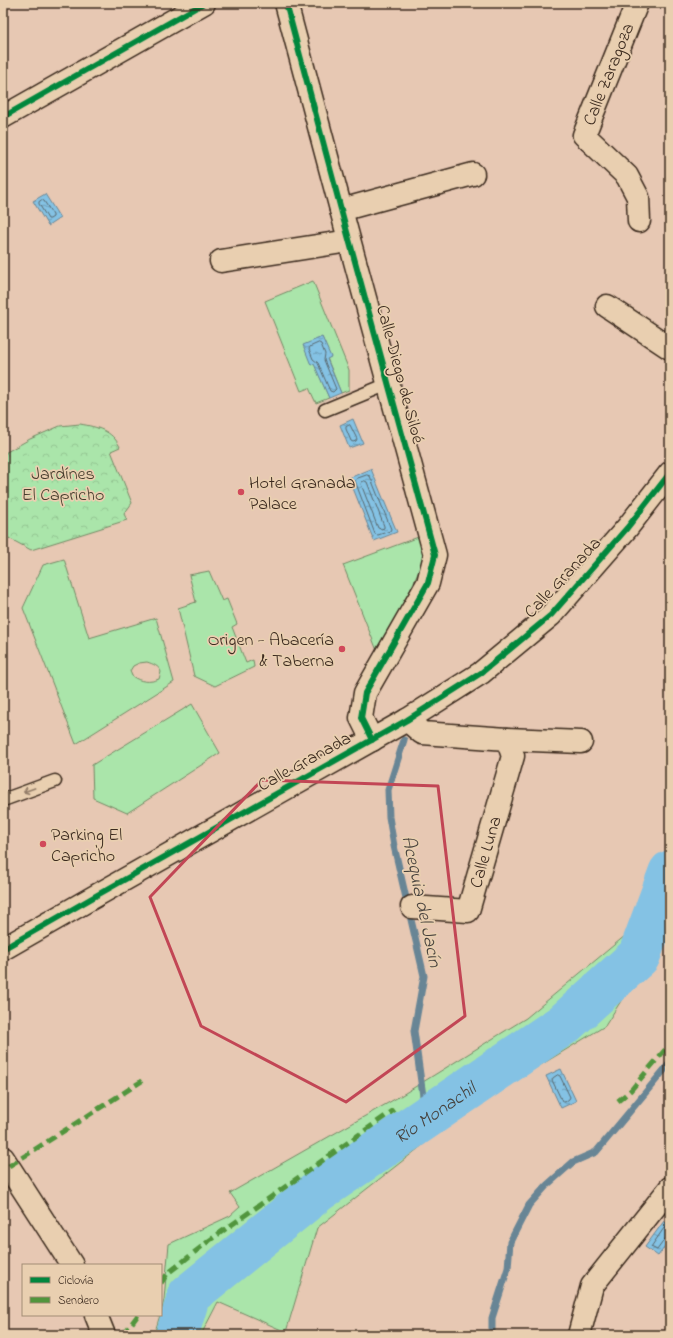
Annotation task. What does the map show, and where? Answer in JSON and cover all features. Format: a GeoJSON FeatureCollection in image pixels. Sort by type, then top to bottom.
{"type":"FeatureCollection","features":[{"type":"Feature","properties":{"kind":"street"},"geometry":{"type":"LineString","coordinates":[[3,117],[204,3]]}},
{"type":"Feature","properties":{"kind":"street","name":"Calle Diego de Siloé"},"geometry":{"type":"LineString","coordinates":[[286,3],[435,555],[428,583],[365,693],[361,718],[372,740]]}},
{"type":"Feature","properties":{"kind":"street","name":"Calle Zaragoza"},"geometry":{"type":"LineString","coordinates":[[637,3],[584,135],[627,176],[638,197],[639,221]]}},
{"type":"Feature","properties":{"kind":"street"},"geometry":{"type":"LineString","coordinates":[[341,210],[474,174]]}},
{"type":"Feature","properties":{"kind":"street"},"geometry":{"type":"LineString","coordinates":[[221,260],[349,241]]}},
{"type":"Feature","properties":{"kind":"street"},"geometry":{"type":"LineString","coordinates":[[607,306],[670,348]]}},
{"type":"Feature","properties":{"kind":"street","name":"Calle Granada"},"geometry":{"type":"LineString","coordinates":[[3,949],[407,720],[481,673],[551,614],[627,528],[670,473]]}},
{"type":"Feature","properties":{"kind":"street"},"geometry":{"type":"LineString","coordinates":[[407,720],[422,733],[507,739],[582,742]]}},
{"type":"Feature","properties":{"kind":"street","name":"Calle Luna"},"geometry":{"type":"LineString","coordinates":[[412,907],[468,911],[513,756],[507,739]]}},
{"type":"Feature","properties":{"kind":"street"},"geometry":{"type":"LineString","coordinates":[[3,1158],[71,1264]]}},
{"type":"Feature","properties":{"kind":"street"},"geometry":{"type":"LineString","coordinates":[[580,1335],[592,1286],[670,1188]]}},
{"type":"Feature","properties":{"kind":"street"},"geometry":{"type":"LineString","coordinates":[[96,1316],[104,1335]]}},
{"type":"Feature","properties":{"kind":"lane"},"geometry":{"type":"LineString","coordinates":[[325,410],[388,384]]}},
{"type":"Feature","properties":{"kind":"lane"},"geometry":{"type":"LineString","coordinates":[[3,800],[54,781]]}},
{"type":"Feature","properties":{"kind":"highlighted area"},"geometry":{"type":"Polygon","coordinates":[[[262,780],[438,786],[465,1016],[346,1102],[201,1026],[150,897],[262,780]]]}},
{"type":"Feature","properties":{"kind":"green space"},"geometry":{"type":"Polygon","coordinates":[[[313,281],[349,370],[349,390],[341,393],[327,358],[330,357],[322,337],[312,365],[314,363],[329,398],[316,403],[309,388],[301,391],[265,301],[313,281]]]}},
{"type":"Feature","properties":{"kind":"green space","name":"Jardínes El Capricho"},"geometry":{"type":"Polygon","coordinates":[[[80,424],[103,430],[117,441],[120,447],[111,451],[132,503],[124,514],[127,520],[31,550],[3,535],[3,454],[30,439],[60,426],[80,424]]]}},
{"type":"Feature","properties":{"kind":"green space"},"geometry":{"type":"Polygon","coordinates":[[[421,536],[426,555],[380,658],[343,565],[421,536]]]}},
{"type":"Feature","properties":{"kind":"green space"},"geometry":{"type":"Polygon","coordinates":[[[64,559],[89,638],[156,618],[174,682],[76,744],[23,608],[43,565],[64,559]],[[147,662],[139,663],[133,666],[130,671],[132,676],[138,680],[145,681],[159,679],[161,672],[159,668],[147,662]]]}},
{"type":"Feature","properties":{"kind":"green space"},"geometry":{"type":"Polygon","coordinates":[[[209,571],[222,601],[227,599],[237,624],[232,627],[246,663],[253,660],[254,667],[215,686],[194,676],[178,608],[196,602],[189,575],[209,571]]]}},
{"type":"Feature","properties":{"kind":"green space"},"geometry":{"type":"Polygon","coordinates":[[[192,704],[220,753],[127,813],[93,798],[92,765],[192,704]]]}},
{"type":"Feature","properties":{"kind":"green space"},"geometry":{"type":"Polygon","coordinates":[[[670,846],[670,924],[605,1026],[470,1108],[317,1228],[286,1332],[218,1302],[201,1335],[154,1335],[160,1316],[162,1316],[169,1244],[230,1216],[240,1207],[230,1193],[402,1095],[526,1018],[626,935],[658,880],[670,846]]]}},
{"type":"Feature","properties":{"kind":"water"},"geometry":{"type":"Polygon","coordinates":[[[45,194],[60,218],[48,226],[33,201],[45,194]]]}},
{"type":"Feature","properties":{"kind":"water"},"geometry":{"type":"Polygon","coordinates":[[[322,337],[331,357],[327,359],[341,393],[329,398],[314,364],[311,365],[303,345],[322,337]]]}},
{"type":"Feature","properties":{"kind":"water"},"geometry":{"type":"Polygon","coordinates":[[[353,419],[363,443],[349,448],[340,425],[353,419]]]}},
{"type":"Feature","properties":{"kind":"water"},"geometry":{"type":"Polygon","coordinates":[[[371,469],[397,532],[374,541],[349,478],[371,469]]]}},
{"type":"Feature","properties":{"kind":"water"},"geometry":{"type":"Polygon","coordinates":[[[561,1069],[576,1101],[561,1108],[546,1076],[561,1069]]]}},
{"type":"Feature","properties":{"kind":"water"},"geometry":{"type":"Polygon","coordinates":[[[664,1221],[670,1226],[670,1240],[658,1256],[645,1247],[664,1221]]]}},
{"type":"Feature","properties":{"kind":"waterway","name":"Acequia del Jacín"},"geometry":{"type":"LineString","coordinates":[[404,740],[388,790],[389,817],[394,846],[424,976],[414,1031],[426,1118]]}},
{"type":"Feature","properties":{"kind":"waterway","name":"Río Monachil"},"geometry":{"type":"LineString","coordinates":[[177,1335],[189,1295],[318,1191],[564,1024],[639,956],[670,872]]}},
{"type":"Feature","properties":{"kind":"waterway"},"geometry":{"type":"LineString","coordinates":[[492,1335],[492,1318],[508,1268],[510,1242],[529,1205],[547,1185],[573,1162],[596,1152],[670,1063]]}},
{"type":"Feature","properties":{"kind":"marked path"},"geometry":{"type":"LineString","coordinates":[[618,1101],[631,1090],[670,1044]]}},
{"type":"Feature","properties":{"kind":"marked path"},"geometry":{"type":"LineString","coordinates":[[9,1166],[142,1081]]}},
{"type":"Feature","properties":{"kind":"marked path"},"geometry":{"type":"LineString","coordinates":[[162,1282],[167,1274],[210,1240],[394,1110]]}},
{"type":"Feature","properties":{"kind":"marked path"},"geometry":{"type":"LineString","coordinates":[[123,1335],[137,1316]]}},
{"type":"Feature","properties":{"kind":"cycle path"},"geometry":{"type":"LineString","coordinates":[[3,117],[204,3]]}},
{"type":"Feature","properties":{"kind":"cycle path"},"geometry":{"type":"LineString","coordinates":[[286,3],[435,555],[428,583],[365,693],[361,718],[372,740]]}},
{"type":"Feature","properties":{"kind":"cycle path"},"geometry":{"type":"LineString","coordinates":[[3,949],[407,720],[481,673],[551,615],[627,528],[670,473]]}},
{"type":"Feature","properties":{"kind":"place","name":"Hotel Granada Palace"},"geometry":{"type":"Point","coordinates":[241,492]}},
{"type":"Feature","properties":{"kind":"place","name":"Origen - Abacería & Taberna"},"geometry":{"type":"Point","coordinates":[342,649]}},
{"type":"Feature","properties":{"kind":"place","name":"Parking El Capricho"},"geometry":{"type":"Point","coordinates":[43,844]}}]}
